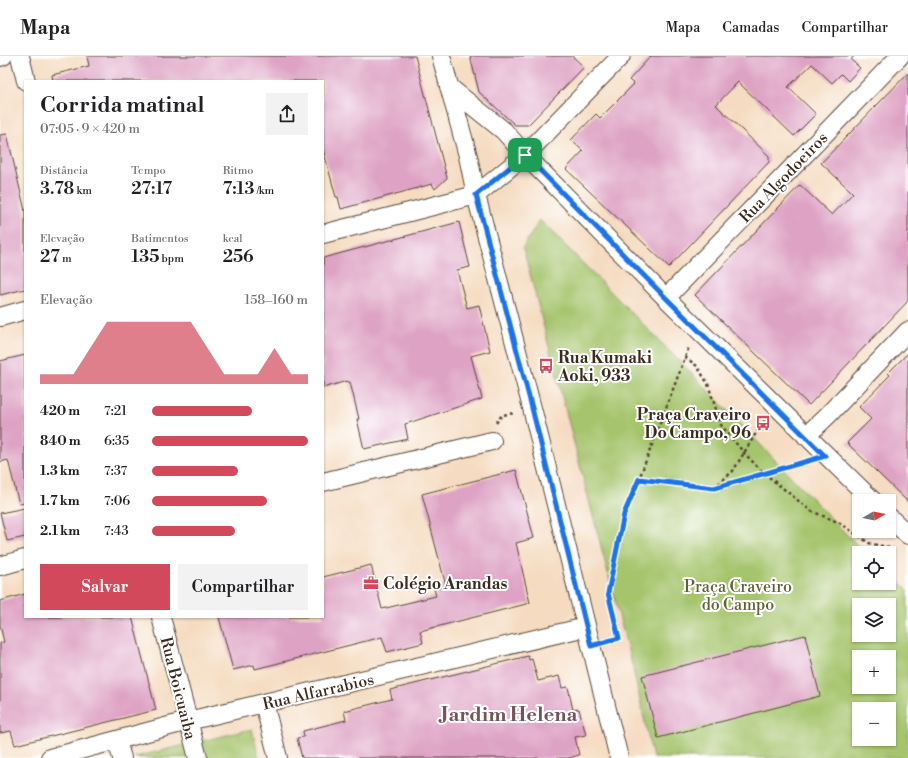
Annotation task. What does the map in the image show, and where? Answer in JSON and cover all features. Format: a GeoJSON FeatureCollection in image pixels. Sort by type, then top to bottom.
{"type":"FeatureCollection","features":[{"type":"Feature","properties":{"kind":"street"},"geometry":{"type":"LineString","coordinates":[[20,56],[26,80]]}},
{"type":"Feature","properties":{"kind":"street"},"geometry":{"type":"LineString","coordinates":[[441,56],[532,408],[619,758]]}},
{"type":"Feature","properties":{"kind":"street"},"geometry":{"type":"LineString","coordinates":[[324,234],[476,195],[525,155],[621,56]]}},
{"type":"Feature","properties":{"kind":"street","name":"Rua Algodoeiros"},"geometry":{"type":"LineString","coordinates":[[666,298],[900,56]]}},
{"type":"Feature","properties":{"kind":"street"},"geometry":{"type":"LineString","coordinates":[[449,87],[504,131],[525,155],[666,298],[825,456],[866,494]]}},
{"type":"Feature","properties":{"kind":"street"},"geometry":{"type":"LineString","coordinates":[[0,317],[24,310]]}},
{"type":"Feature","properties":{"kind":"street"},"geometry":{"type":"LineString","coordinates":[[806,436],[908,331]]}},
{"type":"Feature","properties":{"kind":"street"},"geometry":{"type":"LineString","coordinates":[[324,482],[492,441]]}},
{"type":"Feature","properties":{"kind":"street"},"geometry":{"type":"LineString","coordinates":[[896,524],[908,535]]}},
{"type":"Feature","properties":{"kind":"street"},"geometry":{"type":"LineString","coordinates":[[0,566],[24,559]]}},
{"type":"Feature","properties":{"kind":"street","name":"Rua Boicuaiba"},"geometry":{"type":"LineString","coordinates":[[161,618],[198,758]]}},
{"type":"Feature","properties":{"kind":"street","name":"Rua Alfarrabios"},"geometry":{"type":"LineString","coordinates":[[50,758],[188,721],[586,626]]}},
{"type":"Feature","properties":{"kind":"street"},"geometry":{"type":"LineString","coordinates":[[264,703],[278,758]]}},
{"type":"Feature","properties":{"kind":"street"},"geometry":{"type":"LineString","coordinates":[[118,741],[122,758]]}},
{"type":"Feature","properties":{"kind":"path"},"geometry":{"type":"LineString","coordinates":[[591,646],[619,638],[608,593],[624,514],[639,479],[696,328]]}},
{"type":"Feature","properties":{"kind":"path"},"geometry":{"type":"LineString","coordinates":[[685,357],[697,366],[708,384],[721,425],[744,453],[764,473],[811,511],[840,523],[869,543],[885,546]]}},
{"type":"Feature","properties":{"kind":"path"},"geometry":{"type":"LineString","coordinates":[[714,488],[733,471],[773,404]]}},
{"type":"Feature","properties":{"kind":"path"},"geometry":{"type":"LineString","coordinates":[[492,441],[496,437],[496,422],[502,416],[532,408]]}},
{"type":"Feature","properties":{"kind":"path"},"geometry":{"type":"LineString","coordinates":[[639,479],[714,488],[825,456]]}},
{"type":"Feature","properties":{"kind":"green space","name":"Praça Craveiro do Campo"},"geometry":{"type":"Polygon","coordinates":[[[540,220],[859,546],[852,546],[852,590],[896,590],[896,579],[908,590],[908,758],[653,758],[633,669],[523,247],[540,220]]]}},
{"type":"Feature","properties":{"kind":"green space"},"geometry":{"type":"Polygon","coordinates":[[[252,729],[259,758],[135,758],[135,757],[252,729]]]}},
{"type":"Feature","properties":{"kind":"building"},"geometry":{"type":"Polygon","coordinates":[[[87,56],[415,56],[447,178],[435,189],[432,184],[341,209],[338,197],[336,197],[324,153],[324,80],[53,80],[52,75],[89,66],[87,56]]]}},
{"type":"Feature","properties":{"kind":"building"},"geometry":{"type":"Polygon","coordinates":[[[470,56],[572,56],[584,67],[528,125],[515,125],[479,92],[470,56]]]}},
{"type":"Feature","properties":{"kind":"building"},"geometry":{"type":"Polygon","coordinates":[[[651,56],[854,56],[851,60],[860,68],[848,81],[841,74],[832,83],[812,64],[788,87],[816,114],[794,136],[738,82],[716,105],[769,156],[769,162],[669,267],[566,169],[583,151],[571,140],[596,114],[600,118],[634,84],[629,80],[651,56]]]}},
{"type":"Feature","properties":{"kind":"building"},"geometry":{"type":"Polygon","coordinates":[[[908,73],[908,301],[809,405],[695,295],[800,185],[832,215],[853,193],[821,163],[908,73]]]}},
{"type":"Feature","properties":{"kind":"building"},"geometry":{"type":"Polygon","coordinates":[[[7,134],[24,207],[24,289],[0,295],[0,135],[7,134]]]}},
{"type":"Feature","properties":{"kind":"building"},"geometry":{"type":"Polygon","coordinates":[[[459,222],[470,267],[457,270],[467,308],[479,305],[490,351],[471,356],[482,399],[405,424],[408,439],[364,449],[357,419],[359,419],[350,382],[347,381],[324,388],[324,258],[459,222]]]}},
{"type":"Feature","properties":{"kind":"building"},"geometry":{"type":"Polygon","coordinates":[[[908,353],[908,502],[847,443],[871,419],[859,407],[890,375],[888,373],[908,353]]]}},
{"type":"Feature","properties":{"kind":"building"},"geometry":{"type":"Polygon","coordinates":[[[24,355],[24,503],[19,504],[8,460],[0,462],[0,361],[24,355]]]}},
{"type":"Feature","properties":{"kind":"building"},"geometry":{"type":"Polygon","coordinates":[[[516,470],[534,538],[516,543],[530,603],[420,631],[423,643],[387,652],[382,637],[255,669],[254,665],[233,670],[219,618],[324,618],[324,577],[371,565],[382,609],[436,596],[434,589],[446,586],[422,494],[516,470]]]}},
{"type":"Feature","properties":{"kind":"building"},"geometry":{"type":"Polygon","coordinates":[[[24,508],[24,537],[7,541],[0,513],[24,508]]]}},
{"type":"Feature","properties":{"kind":"building"},"geometry":{"type":"Polygon","coordinates":[[[24,594],[24,618],[132,618],[156,710],[15,745],[11,731],[0,733],[0,643],[4,642],[0,625],[0,601],[24,594]]]}},
{"type":"Feature","properties":{"kind":"building"},"geometry":{"type":"Polygon","coordinates":[[[805,635],[820,696],[658,738],[642,676],[805,635]]]}},
{"type":"Feature","properties":{"kind":"building"},"geometry":{"type":"Polygon","coordinates":[[[528,656],[529,660],[532,659],[538,681],[559,676],[562,688],[568,687],[573,710],[579,709],[586,735],[575,737],[579,755],[569,758],[302,758],[297,738],[304,737],[303,731],[346,720],[344,711],[392,699],[390,690],[528,656]]]}},
{"type":"Feature","properties":{"kind":"place","name":"Rua Kumaki Aoki, 933"},"geometry":{"type":"Point","coordinates":[546,366]}},
{"type":"Feature","properties":{"kind":"place","name":"Praça Craveiro Do Campo, 96"},"geometry":{"type":"Point","coordinates":[763,423]}},
{"type":"Feature","properties":{"kind":"place","name":"Colégio Arandas"},"geometry":{"type":"Point","coordinates":[371,583]}},
{"type":"Feature","properties":{"kind":"district","name":"Jardim Helena"},"geometry":{"type":"Point","coordinates":[509,714]}},
{"type":"Feature","properties":{"kind":"route"},"geometry":{"type":"LineString","coordinates":[[525,155],[825,456],[714,488],[639,479],[624,514],[608,593],[619,638],[591,646],[532,408],[476,195],[525,155]]}}]}
